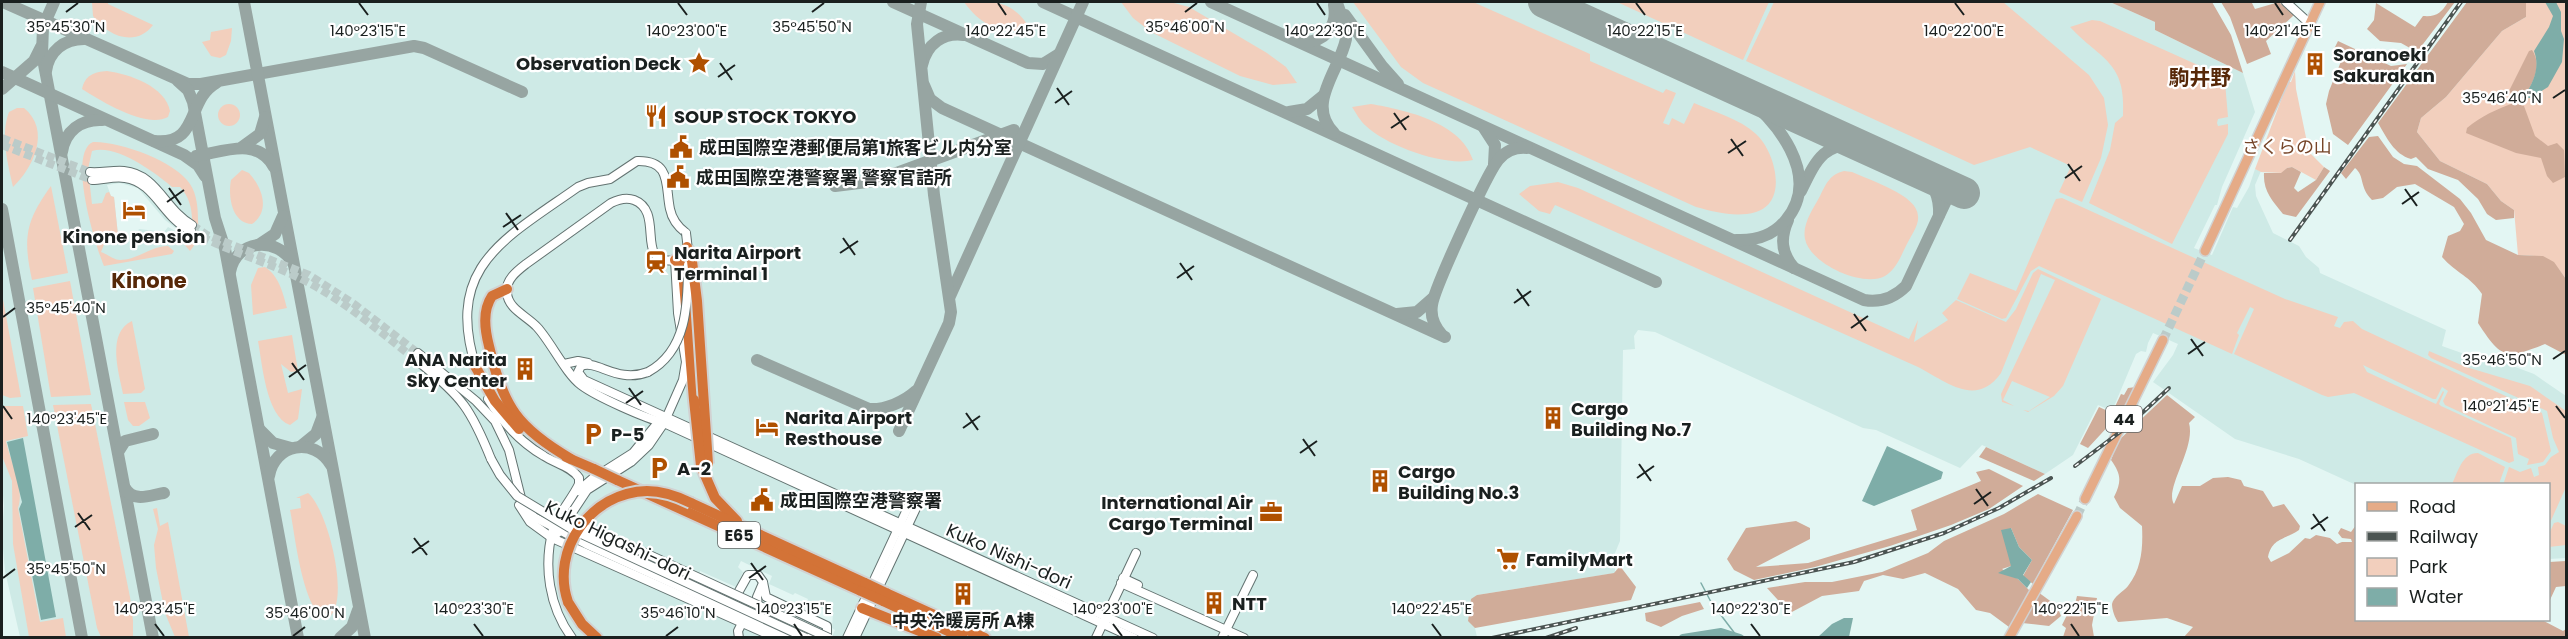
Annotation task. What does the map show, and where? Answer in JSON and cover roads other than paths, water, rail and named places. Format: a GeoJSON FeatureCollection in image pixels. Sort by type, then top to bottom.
{"type":"FeatureCollection","features":[{"type":"Feature","properties":{"kind":"highway"},"geometry":{"type":"LineString","coordinates":[[687,247],[692,261],[697,301],[704,465]]}},
{"type":"Feature","properties":{"kind":"highway"},"geometry":{"type":"LineString","coordinates":[[675,260],[682,266],[683,272],[694,400],[706,483],[715,498],[734,518],[763,537]]}},
{"type":"Feature","properties":{"kind":"highway"},"geometry":{"type":"LineString","coordinates":[[507,289],[495,294],[490,300],[485,319],[497,381],[509,405],[525,426],[544,443],[571,459]]}},
{"type":"Feature","properties":{"kind":"highway"},"geometry":{"type":"LineString","coordinates":[[475,366],[509,423],[542,445],[571,459]]}},
{"type":"Feature","properties":{"kind":"highway","name":"E65"},"geometry":{"type":"LineString","coordinates":[[571,459],[885,597],[985,638]]}},
{"type":"Feature","properties":{"kind":"highway"},"geometry":{"type":"LineString","coordinates":[[587,638],[573,619],[563,583],[565,560],[578,529],[596,509],[621,496],[646,491],[670,494],[763,537]]}},
{"type":"Feature","properties":{"kind":"highway","name":"E65"},"geometry":{"type":"LineString","coordinates":[[763,537],[863,587]]}},
{"type":"Feature","properties":{"kind":"highway","name":"E65"},"geometry":{"type":"LineString","coordinates":[[885,597],[963,638]]}},
{"type":"Feature","properties":{"kind":"highway"},"geometry":{"type":"LineString","coordinates":[[568,602],[582,624],[597,638]]}},
{"type":"Feature","properties":{"kind":"highway"},"geometry":{"type":"LineString","coordinates":[[865,609],[937,638]]}},
{"type":"Feature","properties":{"kind":"main road"},"geometry":{"type":"LineString","coordinates":[[2205,251],[2320,2]]}},
{"type":"Feature","properties":{"kind":"main road","name":"44"},"geometry":{"type":"LineString","coordinates":[[2085,499],[2163,340]]}},
{"type":"Feature","properties":{"kind":"main road"},"geometry":{"type":"LineString","coordinates":[[2009,638],[2077,516]]}},
{"type":"Feature","properties":{"kind":"street"},"geometry":{"type":"LineString","coordinates":[[2286,2],[2310,24]]}},
{"type":"Feature","properties":{"kind":"street"},"geometry":{"type":"LineString","coordinates":[[475,366],[466,316],[471,290],[479,270],[492,252],[508,237],[578,188],[610,178],[637,161],[659,167],[666,176],[671,212],[678,225],[686,233],[688,287],[681,332],[669,356],[648,372],[623,376],[578,361],[564,364]]}},
{"type":"Feature","properties":{"kind":"street"},"geometry":{"type":"LineString","coordinates":[[91,176],[124,171],[141,175],[155,186],[174,212],[192,228]]}},
{"type":"Feature","properties":{"kind":"street"},"geometry":{"type":"LineString","coordinates":[[572,638],[552,598],[548,556],[552,538],[587,490],[638,456],[662,421],[683,380],[686,368],[678,313],[675,260],[662,261],[656,257],[652,250],[649,217],[645,208],[632,199],[622,198],[611,203],[526,264],[514,275],[507,289],[508,298],[512,305],[534,324],[581,386],[662,421]]}},
{"type":"Feature","properties":{"kind":"street"},"geometry":{"type":"LineString","coordinates":[[418,353],[489,414],[505,440],[515,477]]}},
{"type":"Feature","properties":{"kind":"street"},"geometry":{"type":"LineString","coordinates":[[420,363],[466,405],[478,426],[491,459],[511,489],[539,511],[817,638]]}},
{"type":"Feature","properties":{"kind":"street"},"geometry":{"type":"LineString","coordinates":[[589,364],[579,368],[579,375],[584,380],[662,421]]}},
{"type":"Feature","properties":{"kind":"street"},"geometry":{"type":"LineString","coordinates":[[571,500],[592,479],[633,453],[662,421]]}},
{"type":"Feature","properties":{"kind":"street","name":"Kuko Nishi-dori"},"geometry":{"type":"LineString","coordinates":[[662,421],[1107,620],[1153,638]]}},
{"type":"Feature","properties":{"kind":"street"},"geometry":{"type":"LineString","coordinates":[[509,423],[540,454],[577,474],[580,481],[557,530]]}},
{"type":"Feature","properties":{"kind":"street","name":"Kuko Higashi-dori"},"geometry":{"type":"LineString","coordinates":[[515,477],[519,495],[525,507],[534,517],[758,630],[792,638]]}},
{"type":"Feature","properties":{"kind":"street","name":"Kuko Higashi-dori"},"geometry":{"type":"LineString","coordinates":[[515,477],[522,511],[536,527],[552,538],[776,638]]}},
{"type":"Feature","properties":{"kind":"street"},"geometry":{"type":"LineString","coordinates":[[855,638],[865,609],[913,504]]}},
{"type":"Feature","properties":{"kind":"street"},"geometry":{"type":"LineString","coordinates":[[576,528],[806,638]]}},
{"type":"Feature","properties":{"kind":"street"},"geometry":{"type":"LineString","coordinates":[[576,528],[630,546],[829,638]]}},
{"type":"Feature","properties":{"kind":"street"},"geometry":{"type":"LineString","coordinates":[[1101,638],[1137,554]]}},
{"type":"Feature","properties":{"kind":"street"},"geometry":{"type":"LineString","coordinates":[[734,600],[747,575],[758,575],[763,583],[766,597],[825,624],[828,628],[827,634],[817,635],[760,608],[757,597],[763,583]]}},
{"type":"Feature","properties":{"kind":"street"},"geometry":{"type":"LineString","coordinates":[[1225,631],[1253,575]]}},
{"type":"Feature","properties":{"kind":"street"},"geometry":{"type":"LineString","coordinates":[[1124,581],[1225,631],[1244,638]]}},
{"type":"Feature","properties":{"kind":"street"},"geometry":{"type":"LineString","coordinates":[[847,638],[865,609]]}},
{"type":"Feature","properties":{"kind":"street"},"geometry":{"type":"LineString","coordinates":[[560,616],[577,638]]}},
{"type":"Feature","properties":{"kind":"street"},"geometry":{"type":"LineString","coordinates":[[1096,638],[1107,620]]}},
{"type":"Feature","properties":{"kind":"street","name":"Kuko Nishi-dori"},"geometry":{"type":"LineString","coordinates":[[1107,620],[1134,638]]}},
{"type":"Feature","properties":{"kind":"street"},"geometry":{"type":"LineString","coordinates":[[739,638],[738,631],[742,623]]}},
{"type":"Feature","properties":{"kind":"water"},"geometry":{"type":"Polygon","coordinates":[[[2545,2],[2556,2],[2561,12],[2561,31],[2564,39],[2562,62],[2548,87],[2526,98],[2525,95],[2536,68],[2534,51],[2553,16],[2545,2]]]}},
{"type":"Feature","properties":{"kind":"water"},"geometry":{"type":"Polygon","coordinates":[[[23,438],[56,617],[41,620],[19,509],[22,502],[7,442],[23,438]]]}},
{"type":"Feature","properties":{"kind":"water"},"geometry":{"type":"Polygon","coordinates":[[[1887,446],[1943,472],[1941,479],[1874,506],[1862,501],[1887,446]]]}},
{"type":"Feature","properties":{"kind":"water"},"geometry":{"type":"Polygon","coordinates":[[[2011,528],[2019,547],[2032,560],[2023,575],[2031,582],[2027,588],[2018,579],[1998,573],[2011,566],[2001,530],[2011,528]]]}},
{"type":"Feature","properties":{"kind":"water"},"geometry":{"type":"Polygon","coordinates":[[[1844,618],[1853,618],[1849,637],[1818,637],[1832,624],[1844,618]]]}},
{"type":"Feature","properties":{"kind":"waterway"},"geometry":{"type":"LineString","coordinates":[[1701,583],[1711,602],[1736,635]]}},
{"type":"Feature","properties":{"kind":"waterway"},"geometry":{"type":"LineString","coordinates":[[1683,638],[1721,632],[1740,638]]}},
{"type":"Feature","properties":{"kind":"tunnel"},"geometry":{"type":"LineString","coordinates":[[2,138],[90,172]]}},
{"type":"Feature","properties":{"kind":"tunnel"},"geometry":{"type":"LineString","coordinates":[[2,145],[92,180]]}},
{"type":"Feature","properties":{"kind":"tunnel"},"geometry":{"type":"LineString","coordinates":[[192,225],[207,235],[309,275],[354,304],[418,353]]}},
{"type":"Feature","properties":{"kind":"tunnel"},"geometry":{"type":"LineString","coordinates":[[191,231],[221,246],[283,270],[327,293],[420,363]]}},
{"type":"Feature","properties":{"kind":"tunnel"},"geometry":{"type":"LineString","coordinates":[[2163,340],[2205,251]]}},
{"type":"Feature","properties":{"kind":"tunnel"},"geometry":{"type":"LineString","coordinates":[[2077,516],[2085,499]]}},
{"type":"Feature","properties":{"kind":"railway"},"geometry":{"type":"LineString","coordinates":[[2290,240],[2461,2]]}},
{"type":"Feature","properties":{"kind":"railway"},"geometry":{"type":"LineString","coordinates":[[2075,466],[2128,426],[2169,388]]}},
{"type":"Feature","properties":{"kind":"railway"},"geometry":{"type":"LineString","coordinates":[[1492,638],[1854,562],[1944,533],[1999,508],[2051,478]]}},
{"type":"Feature","properties":{"kind":"railway"},"geometry":{"type":"LineString","coordinates":[[1546,638],[1576,628]]}},
{"type":"Feature","properties":{"kind":"place","name":"Observation Deck"},"geometry":{"type":"Point","coordinates":[699,63]}},
{"type":"Feature","properties":{"kind":"place","name":"Soranoeki Sakurakan"},"geometry":{"type":"Point","coordinates":[2315,64]}},
{"type":"Feature","properties":{"kind":"place","name":"SOUP STOCK TOKYO"},"geometry":{"type":"Point","coordinates":[656,116]}},
{"type":"Feature","properties":{"kind":"place","name":"成田国際空港郵便局第1旅客ビル内分室"},"geometry":{"type":"Point","coordinates":[681,147]}},
{"type":"Feature","properties":{"kind":"place","name":"成田国際空港警察署 警察官詰所"},"geometry":{"type":"Point","coordinates":[678,177]}},
{"type":"Feature","properties":{"kind":"place","name":"Kinone pension"},"geometry":{"type":"Point","coordinates":[134,210]}},
{"type":"Feature","properties":{"kind":"place","name":"Narita Airport Terminal 1"},"geometry":{"type":"Point","coordinates":[656,262]}},
{"type":"Feature","properties":{"kind":"place","name":"ANA Narita Sky Center"},"geometry":{"type":"Point","coordinates":[525,369]}},
{"type":"Feature","properties":{"kind":"place","name":"Cargo Building No.7"},"geometry":{"type":"Point","coordinates":[1553,418]}},
{"type":"Feature","properties":{"kind":"place","name":"Narita Airport Resthouse"},"geometry":{"type":"Point","coordinates":[767,427]}},
{"type":"Feature","properties":{"kind":"place","name":"P-5"},"geometry":{"type":"Point","coordinates":[593,434]}},
{"type":"Feature","properties":{"kind":"place","name":"A-2"},"geometry":{"type":"Point","coordinates":[659,468]}},
{"type":"Feature","properties":{"kind":"place","name":"Cargo Building No.3"},"geometry":{"type":"Point","coordinates":[1380,481]}},
{"type":"Feature","properties":{"kind":"place","name":"成田国際空港警察署"},"geometry":{"type":"Point","coordinates":[762,500]}},
{"type":"Feature","properties":{"kind":"place","name":"International Air Cargo Terminal"},"geometry":{"type":"Point","coordinates":[1271,512]}},
{"type":"Feature","properties":{"kind":"place","name":"FamilyMart"},"geometry":{"type":"Point","coordinates":[1508,559]}},
{"type":"Feature","properties":{"kind":"place","name":"中央冷暖房所 A棟"},"geometry":{"type":"Point","coordinates":[963,594]}},
{"type":"Feature","properties":{"kind":"place","name":"NTT"},"geometry":{"type":"Point","coordinates":[1214,603]}},
{"type":"Feature","properties":{"kind":"district","name":"駒井野"},"geometry":{"type":"Point","coordinates":[2200,77]}},
{"type":"Feature","properties":{"kind":"district","name":"Kinone"},"geometry":{"type":"Point","coordinates":[149,280]}},
{"type":"Feature","properties":{"kind":"park label","name":"さくらの山"},"geometry":{"type":"Point","coordinates":[2287,146]}}]}
